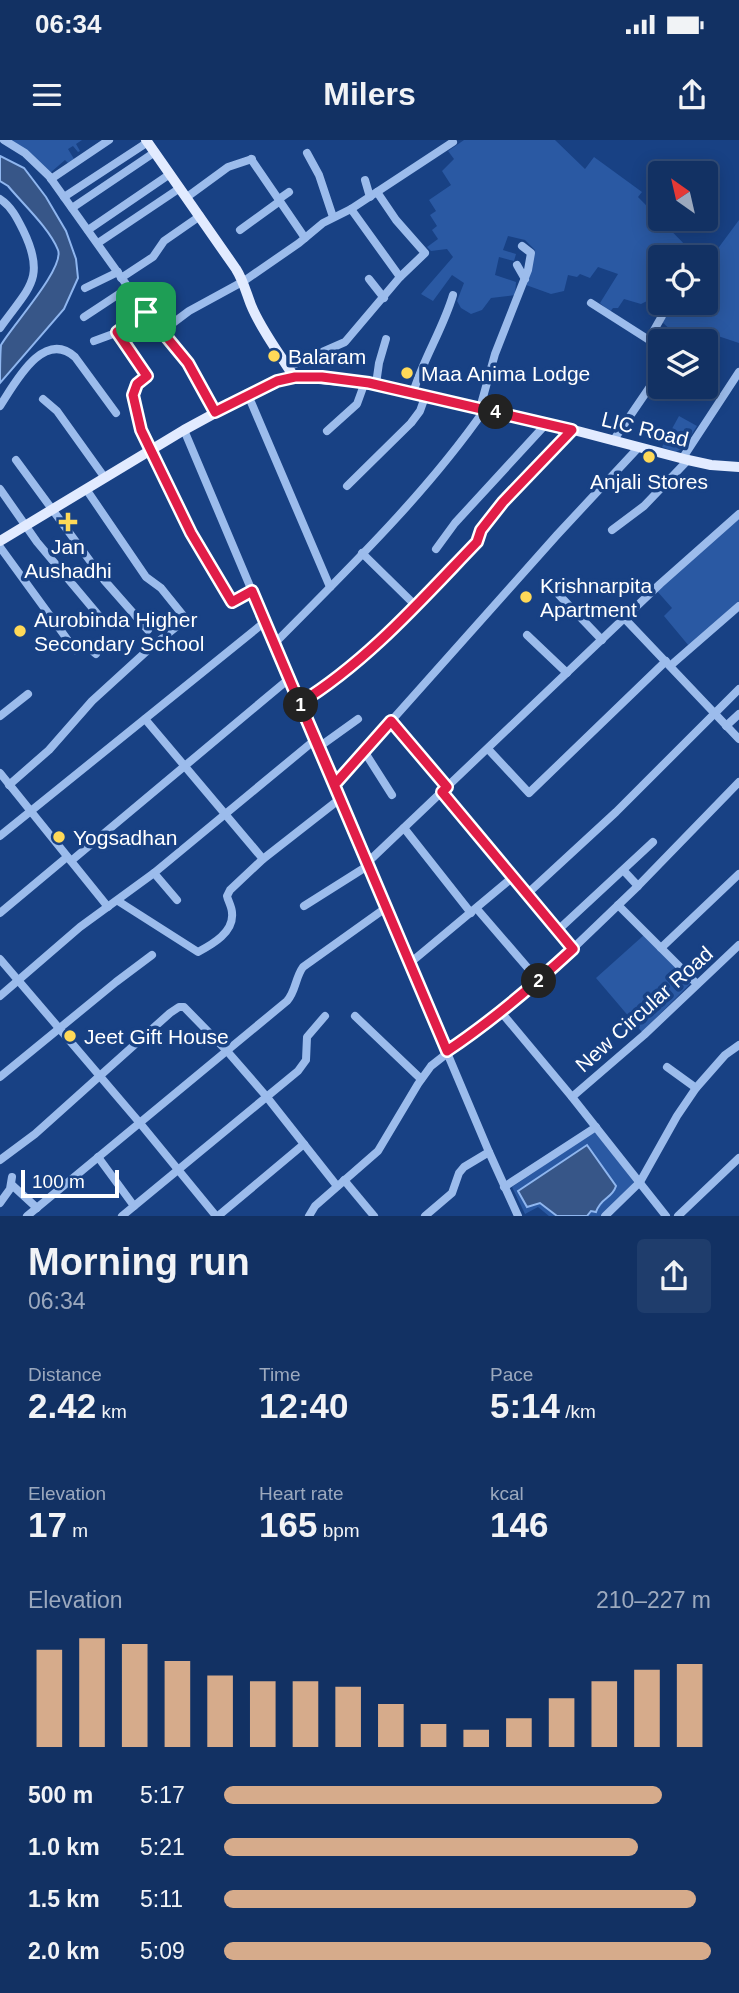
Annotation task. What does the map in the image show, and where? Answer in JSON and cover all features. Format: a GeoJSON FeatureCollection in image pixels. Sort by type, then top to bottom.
{"type":"FeatureCollection","features":[{"type":"Feature","properties":{"kind":"main road"},"geometry":{"type":"LineString","coordinates":[[0,541],[215,412],[277,381],[295,377],[250,304],[244,281],[147,141]]}},
{"type":"Feature","properties":{"kind":"main road","name":"LIC Road"},"geometry":{"type":"LineString","coordinates":[[295,377],[376,384],[547,423],[711,465],[739,467]]}},
{"type":"Feature","properties":{"kind":"street"},"geometry":{"type":"LineString","coordinates":[[4,140],[39,165],[51,179],[128,288],[188,363],[215,412]]}},
{"type":"Feature","properties":{"kind":"street"},"geometry":{"type":"LineString","coordinates":[[51,179],[109,140]]}},
{"type":"Feature","properties":{"kind":"street"},"geometry":{"type":"LineString","coordinates":[[64,197],[147,141]]}},
{"type":"Feature","properties":{"kind":"street"},"geometry":{"type":"LineString","coordinates":[[161,332],[189,311],[244,281],[333,217],[351,209],[453,142]]}},
{"type":"Feature","properties":{"kind":"street"},"geometry":{"type":"LineString","coordinates":[[72,208],[155,152]]}},
{"type":"Feature","properties":{"kind":"street"},"geometry":{"type":"LineString","coordinates":[[307,153],[326,186],[333,217]]}},
{"type":"Feature","properties":{"kind":"street"},"geometry":{"type":"LineString","coordinates":[[187,197],[228,167],[251,159],[305,238]]}},
{"type":"Feature","properties":{"kind":"street"},"geometry":{"type":"LineString","coordinates":[[88,230],[170,174]]}},
{"type":"Feature","properties":{"kind":"street"},"geometry":{"type":"LineString","coordinates":[[288,367],[341,345],[400,277],[428,257],[365,180]]}},
{"type":"Feature","properties":{"kind":"street"},"geometry":{"type":"LineString","coordinates":[[98,243],[180,188]]}},
{"type":"Feature","properties":{"kind":"street"},"geometry":{"type":"LineString","coordinates":[[240,230],[289,192]]}},
{"type":"Feature","properties":{"kind":"street"},"geometry":{"type":"LineString","coordinates":[[0,199],[9,207],[22,228],[33,253],[36,269],[29,287],[0,328]]}},
{"type":"Feature","properties":{"kind":"street"},"geometry":{"type":"LineString","coordinates":[[351,209],[400,277]]}},
{"type":"Feature","properties":{"kind":"street"},"geometry":{"type":"LineString","coordinates":[[85,288],[119,275],[153,257],[164,241],[200,216]]}},
{"type":"Feature","properties":{"kind":"street"},"geometry":{"type":"LineString","coordinates":[[275,643],[443,464],[482,409],[495,354],[525,279],[531,253],[522,246]]}},
{"type":"Feature","properties":{"kind":"street"},"geometry":{"type":"LineString","coordinates":[[517,265],[525,279]]}},
{"type":"Feature","properties":{"kind":"street"},"geometry":{"type":"LineString","coordinates":[[369,278],[384,298]]}},
{"type":"Feature","properties":{"kind":"street"},"geometry":{"type":"LineString","coordinates":[[84,317],[128,288]]}},
{"type":"Feature","properties":{"kind":"street"},"geometry":{"type":"LineString","coordinates":[[413,393],[422,364],[442,328],[453,295]]}},
{"type":"Feature","properties":{"kind":"street"},"geometry":{"type":"LineString","coordinates":[[590,303],[648,338]]}},
{"type":"Feature","properties":{"kind":"street"},"geometry":{"type":"LineString","coordinates":[[94,341],[117,332],[146,312]]}},
{"type":"Feature","properties":{"kind":"street"},"geometry":{"type":"LineString","coordinates":[[655,329],[662,316]]}},
{"type":"Feature","properties":{"kind":"street"},"geometry":{"type":"LineString","coordinates":[[117,332],[147,376],[135,386],[133,400],[139,426],[191,533],[232,602],[252,591]]}},
{"type":"Feature","properties":{"kind":"street"},"geometry":{"type":"LineString","coordinates":[[376,384],[386,339]]}},
{"type":"Feature","properties":{"kind":"street"},"geometry":{"type":"LineString","coordinates":[[0,406],[23,370],[44,353],[57,348],[75,357],[116,413]]}},
{"type":"Feature","properties":{"kind":"street"},"geometry":{"type":"LineString","coordinates":[[612,530],[644,506],[685,459],[739,372]]}},
{"type":"Feature","properties":{"kind":"street"},"geometry":{"type":"LineString","coordinates":[[327,432],[356,404],[362,395],[365,382]]}},
{"type":"Feature","properties":{"kind":"street"},"geometry":{"type":"LineString","coordinates":[[613,441],[648,390]]}},
{"type":"Feature","properties":{"kind":"street"},"geometry":{"type":"LineString","coordinates":[[248,395],[330,587]]}},
{"type":"Feature","properties":{"kind":"street"},"geometry":{"type":"LineString","coordinates":[[347,486],[416,418],[425,397]]}},
{"type":"Feature","properties":{"kind":"street"},"geometry":{"type":"LineString","coordinates":[[43,399],[57,411],[105,478]]}},
{"type":"Feature","properties":{"kind":"street"},"geometry":{"type":"LineString","coordinates":[[436,549],[459,518],[547,423]]}},
{"type":"Feature","properties":{"kind":"street"},"geometry":{"type":"LineString","coordinates":[[184,430],[517,1214]]}},
{"type":"Feature","properties":{"kind":"street"},"geometry":{"type":"LineString","coordinates":[[300,703],[327,687],[416,606],[477,542],[481,530],[503,502],[572,430]]}},
{"type":"Feature","properties":{"kind":"street"},"geometry":{"type":"LineString","coordinates":[[335,784],[638,448]]}},
{"type":"Feature","properties":{"kind":"street"},"geometry":{"type":"LineString","coordinates":[[16,460],[104,580],[148,630]]}},
{"type":"Feature","properties":{"kind":"street"},"geometry":{"type":"LineString","coordinates":[[0,489],[26,526],[105,623]]}},
{"type":"Feature","properties":{"kind":"street"},"geometry":{"type":"LineString","coordinates":[[9,785],[49,750],[92,701],[186,619],[161,588],[146,577],[86,489]]}},
{"type":"Feature","properties":{"kind":"street"},"geometry":{"type":"LineString","coordinates":[[304,906],[368,863],[739,514]]}},
{"type":"Feature","properties":{"kind":"street"},"geometry":{"type":"LineString","coordinates":[[0,547],[75,650],[82,642],[96,654]]}},
{"type":"Feature","properties":{"kind":"street"},"geometry":{"type":"LineString","coordinates":[[362,553],[416,606]]}},
{"type":"Feature","properties":{"kind":"street"},"geometry":{"type":"LineString","coordinates":[[559,595],[602,640]]}},
{"type":"Feature","properties":{"kind":"street"},"geometry":{"type":"LineString","coordinates":[[488,749],[529,793],[668,663],[739,606]]}},
{"type":"Feature","properties":{"kind":"street"},"geometry":{"type":"LineString","coordinates":[[625,619],[739,739]]}},
{"type":"Feature","properties":{"kind":"street"},"geometry":{"type":"LineString","coordinates":[[0,836],[266,621]]}},
{"type":"Feature","properties":{"kind":"street"},"geometry":{"type":"LineString","coordinates":[[527,635],[568,673]]}},
{"type":"Feature","properties":{"kind":"street"},"geometry":{"type":"LineString","coordinates":[[0,913],[185,766],[290,678]]}},
{"type":"Feature","properties":{"kind":"street"},"geometry":{"type":"LineString","coordinates":[[527,894],[616,812],[739,689]]}},
{"type":"Feature","properties":{"kind":"street"},"geometry":{"type":"LineString","coordinates":[[0,716],[28,694]]}},
{"type":"Feature","properties":{"kind":"street"},"geometry":{"type":"LineString","coordinates":[[726,726],[739,714]]}},
{"type":"Feature","properties":{"kind":"street"},"geometry":{"type":"LineString","coordinates":[[145,719],[263,859]]}},
{"type":"Feature","properties":{"kind":"street"},"geometry":{"type":"LineString","coordinates":[[0,996],[80,927],[118,901],[317,743],[358,719]]}},
{"type":"Feature","properties":{"kind":"street"},"geometry":{"type":"LineString","coordinates":[[391,721],[573,949]]}},
{"type":"Feature","properties":{"kind":"street"},"geometry":{"type":"LineString","coordinates":[[364,751],[392,795]]}},
{"type":"Feature","properties":{"kind":"street"},"geometry":{"type":"LineString","coordinates":[[0,773],[108,907]]}},
{"type":"Feature","properties":{"kind":"street"},"geometry":{"type":"LineString","coordinates":[[309,1216],[315,1206],[382,1146],[421,1079],[447,1051],[539,981],[638,886],[739,782]]}},
{"type":"Feature","properties":{"kind":"street"},"geometry":{"type":"LineString","coordinates":[[118,901],[198,952],[230,928],[232,914],[228,893],[263,859],[341,798]]}},
{"type":"Feature","properties":{"kind":"street"},"geometry":{"type":"LineString","coordinates":[[404,828],[474,911],[539,981]]}},
{"type":"Feature","properties":{"kind":"street"},"geometry":{"type":"LineString","coordinates":[[557,930],[653,842]]}},
{"type":"Feature","properties":{"kind":"street"},"geometry":{"type":"LineString","coordinates":[[624,870],[638,886]]}},
{"type":"Feature","properties":{"kind":"street"},"geometry":{"type":"LineString","coordinates":[[154,873],[177,900]]}},
{"type":"Feature","properties":{"kind":"street"},"geometry":{"type":"LineString","coordinates":[[410,963],[513,877]]}},
{"type":"Feature","properties":{"kind":"street"},"geometry":{"type":"LineString","coordinates":[[661,948],[738,877]]}},
{"type":"Feature","properties":{"kind":"street"},"geometry":{"type":"LineString","coordinates":[[618,905],[697,984]]}},
{"type":"Feature","properties":{"kind":"street"},"geometry":{"type":"LineString","coordinates":[[27,1216],[291,996],[303,967],[387,907]]}},
{"type":"Feature","properties":{"kind":"street","name":"New Circular Road"},"geometry":{"type":"LineString","coordinates":[[572,1097],[644,1035],[739,945]]}},
{"type":"Feature","properties":{"kind":"street"},"geometry":{"type":"LineString","coordinates":[[0,1077],[152,955]]}},
{"type":"Feature","properties":{"kind":"street"},"geometry":{"type":"LineString","coordinates":[[0,959],[217,1216],[304,1144]]}},
{"type":"Feature","properties":{"kind":"street"},"geometry":{"type":"LineString","coordinates":[[0,1160],[35,1134],[179,1007],[188,1009],[227,1051],[304,1144],[374,1216]]}},
{"type":"Feature","properties":{"kind":"street"},"geometry":{"type":"LineString","coordinates":[[501,1012],[666,1216]]}},
{"type":"Feature","properties":{"kind":"street"},"geometry":{"type":"LineString","coordinates":[[122,1216],[303,1064],[307,1054],[307,1037],[325,1016]]}},
{"type":"Feature","properties":{"kind":"street"},"geometry":{"type":"LineString","coordinates":[[355,1016],[421,1079]]}},
{"type":"Feature","properties":{"kind":"street"},"geometry":{"type":"LineString","coordinates":[[605,1216],[640,1182],[696,1088],[725,1055],[739,1045]]}},
{"type":"Feature","properties":{"kind":"street"},"geometry":{"type":"LineString","coordinates":[[667,1067],[696,1088]]}},
{"type":"Feature","properties":{"kind":"street"},"geometry":{"type":"LineString","coordinates":[[504,1187],[596,1127]]}},
{"type":"Feature","properties":{"kind":"street"},"geometry":{"type":"LineString","coordinates":[[425,1216],[452,1193],[464,1167],[489,1152]]}},
{"type":"Feature","properties":{"kind":"street"},"geometry":{"type":"LineString","coordinates":[[97,1157],[134,1206]]}},
{"type":"Feature","properties":{"kind":"street"},"geometry":{"type":"LineString","coordinates":[[678,1216],[739,1158]]}},
{"type":"Feature","properties":{"kind":"street"},"geometry":{"type":"LineString","coordinates":[[0,1203],[12,1181],[37,1208]]}},
{"type":"Feature","properties":{"kind":"shaded area"},"geometry":{"type":"Polygon","coordinates":[[[7,140],[82,140],[76,144],[80,151],[73,146],[68,149],[74,159],[68,163],[65,160],[50,173],[7,140]]]}},
{"type":"Feature","properties":{"kind":"shaded area"},"geometry":{"type":"Polygon","coordinates":[[[464,140],[555,140],[585,169],[594,157],[642,192],[638,197],[648,207],[648,231],[671,231],[685,245],[648,245],[648,300],[641,304],[624,299],[618,308],[613,308],[610,312],[600,303],[618,274],[598,267],[590,278],[580,274],[577,277],[568,275],[564,291],[551,294],[526,285],[535,250],[525,240],[508,236],[503,250],[516,254],[514,261],[499,257],[495,275],[516,282],[515,295],[491,298],[482,310],[471,314],[461,308],[457,301],[464,283],[452,275],[433,301],[421,294],[453,257],[447,249],[431,251],[427,247],[438,239],[432,230],[437,226],[430,215],[436,211],[429,200],[451,185],[442,171],[454,159],[448,151],[464,140]]]}},
{"type":"Feature","properties":{"kind":"shaded area"},"geometry":{"type":"Polygon","coordinates":[[[0,156],[24,168],[46,197],[66,231],[76,259],[78,278],[64,309],[0,383],[1,345],[46,283],[58,259],[58,250],[36,217],[8,186],[0,181],[0,156]]]}},
{"type":"Feature","properties":{"kind":"shaded area"},"geometry":{"type":"Polygon","coordinates":[[[739,220],[739,343],[718,336],[718,329],[670,329],[662,322],[667,315],[718,315],[718,248],[739,220]]]}},
{"type":"Feature","properties":{"kind":"shaded area"},"geometry":{"type":"Polygon","coordinates":[[[679,416],[697,426],[683,448],[676,452],[662,447],[679,416]]]}},
{"type":"Feature","properties":{"kind":"shaded area"},"geometry":{"type":"Polygon","coordinates":[[[739,518],[739,601],[689,646],[664,616],[672,608],[657,591],[739,518]]]}},
{"type":"Feature","properties":{"kind":"shaded area"},"geometry":{"type":"Polygon","coordinates":[[[644,935],[692,982],[642,1032],[596,978],[644,935]]]}},
{"type":"Feature","properties":{"kind":"shaded area"},"geometry":{"type":"Polygon","coordinates":[[[595,1131],[634,1182],[630,1190],[600,1216],[549,1216],[538,1207],[525,1214],[512,1187],[595,1131]]]}},
{"type":"Feature","properties":{"kind":"shaded area"},"geometry":{"type":"Polygon","coordinates":[[[587,1145],[616,1186],[596,1212],[591,1211],[587,1216],[557,1216],[540,1203],[527,1207],[518,1191],[587,1145]]]}},
{"type":"Feature","properties":{"kind":"place","name":"Balaram"},"geometry":{"type":"Point","coordinates":[274,356]}},
{"type":"Feature","properties":{"kind":"place","name":"Maa Anima Lodge"},"geometry":{"type":"Point","coordinates":[407,373]}},
{"type":"Feature","properties":{"kind":"place","name":"Anjali Stores"},"geometry":{"type":"Point","coordinates":[649,457]}},
{"type":"Feature","properties":{"kind":"place","name":"Jan Aushadhi"},"geometry":{"type":"Point","coordinates":[68,522]}},
{"type":"Feature","properties":{"kind":"place","name":"Krishnarpita Apartment"},"geometry":{"type":"Point","coordinates":[526,597]}},
{"type":"Feature","properties":{"kind":"place","name":"Aurobinda Higher Secondary School"},"geometry":{"type":"Point","coordinates":[20,631]}},
{"type":"Feature","properties":{"kind":"place","name":"Yogsadhan"},"geometry":{"type":"Point","coordinates":[59,837]}},
{"type":"Feature","properties":{"kind":"place","name":"Jeet Gift House"},"geometry":{"type":"Point","coordinates":[70,1036]}},
{"type":"Feature","properties":{"kind":"route"},"geometry":{"type":"LineString","coordinates":[[146,312],[188,363],[215,412],[286,378],[322,377],[369,383],[572,430],[503,502],[479,533],[479,540],[416,606],[327,687],[300,703],[335,784],[391,721],[447,787],[442,792],[573,949],[539,981],[447,1051],[252,591],[232,602],[191,533],[149,450],[133,400],[135,386],[147,376],[117,332],[146,312]]}}]}
